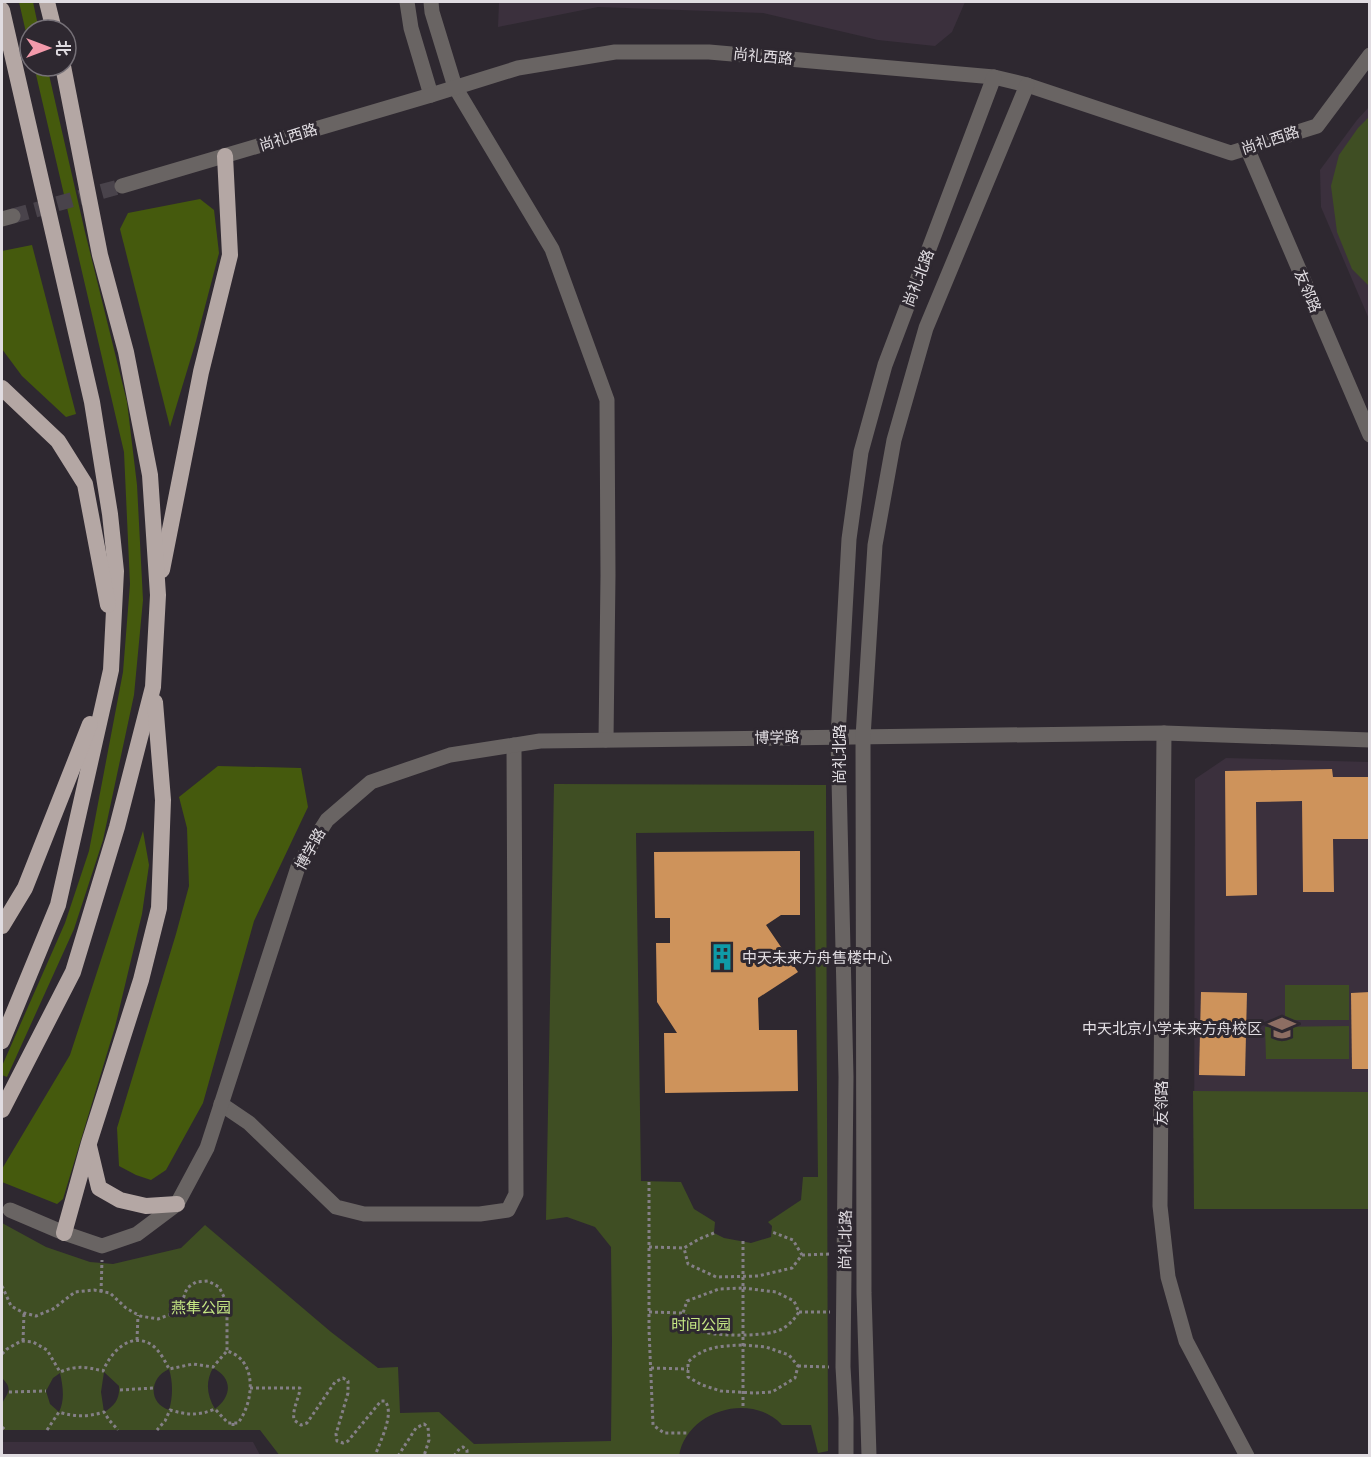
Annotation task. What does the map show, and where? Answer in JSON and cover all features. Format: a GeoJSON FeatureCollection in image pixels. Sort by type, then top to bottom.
{"type":"FeatureCollection","features":[{"type":"Feature","properties":{"kind":"highway"},"geometry":{"type":"LineString","coordinates":[[47,2],[51,18]]}},
{"type":"Feature","properties":{"kind":"highway"},"geometry":{"type":"LineString","coordinates":[[56,2],[58,18]]}},
{"type":"Feature","properties":{"kind":"highway"},"geometry":{"type":"LineString","coordinates":[[2,10],[92,402],[110,514],[116,571],[111,670],[58,905],[2,1041]]}},
{"type":"Feature","properties":{"kind":"highway"},"geometry":{"type":"LineString","coordinates":[[64,1233],[89,1143],[141,980],[159,908],[163,800],[153,687],[158,595],[150,475],[126,352],[100,255],[66,78]]}},
{"type":"Feature","properties":{"kind":"highway"},"geometry":{"type":"LineString","coordinates":[[158,595],[201,372],[230,255],[225,156]]}},
{"type":"Feature","properties":{"kind":"highway"},"geometry":{"type":"LineString","coordinates":[[2,388],[58,441],[85,484],[113,628]]}},
{"type":"Feature","properties":{"kind":"highway"},"geometry":{"type":"LineString","coordinates":[[2,926],[26,888],[111,670]]}},
{"type":"Feature","properties":{"kind":"highway"},"geometry":{"type":"LineString","coordinates":[[2,1110],[73,972],[117,827],[153,687]]}},
{"type":"Feature","properties":{"kind":"highway"},"geometry":{"type":"LineString","coordinates":[[89,1143],[99,1188],[120,1200],[146,1206],[177,1204]]}},
{"type":"Feature","properties":{"kind":"street"},"geometry":{"type":"LineString","coordinates":[[407,2],[411,28],[431,95]]}},
{"type":"Feature","properties":{"kind":"street"},"geometry":{"type":"LineString","coordinates":[[431,2],[455,87],[552,249],[607,400],[606,740]]}},
{"type":"Feature","properties":{"kind":"street","name":"尚礼西路"},"geometry":{"type":"LineString","coordinates":[[122,186],[518,68],[615,52],[709,52],[994,76],[1231,153],[1317,126],[1370,55]]}},
{"type":"Feature","properties":{"kind":"street","name":"尚礼北路"},"geometry":{"type":"LineString","coordinates":[[846,1455],[843,1367],[846,1077],[838,736],[849,539],[861,452],[885,365],[994,76]]}},
{"type":"Feature","properties":{"kind":"street","name":"尚礼北路"},"geometry":{"type":"LineString","coordinates":[[869,1455],[864,1293],[863,736],[875,545],[894,440],[926,328],[1026,85]]}},
{"type":"Feature","properties":{"kind":"street","name":"友邻路"},"geometry":{"type":"LineString","coordinates":[[1247,148],[1370,435]]}},
{"type":"Feature","properties":{"kind":"street"},"geometry":{"type":"LineString","coordinates":[[838,736],[1164,733],[1370,740]]}},
{"type":"Feature","properties":{"kind":"street","name":"友邻路"},"geometry":{"type":"LineString","coordinates":[[1164,733],[1160,1206],[1168,1277],[1186,1341],[1247,1455]]}},
{"type":"Feature","properties":{"kind":"street","name":"博学路"},"geometry":{"type":"LineString","coordinates":[[102,1246],[137,1234],[177,1204],[207,1148],[299,864],[327,820],[371,782],[450,755],[540,741],[838,736]]}},
{"type":"Feature","properties":{"kind":"street"},"geometry":{"type":"LineString","coordinates":[[221,1104],[249,1123],[336,1207],[364,1214],[480,1214],[508,1210],[516,1194],[514,745]]}},
{"type":"Feature","properties":{"kind":"street"},"geometry":{"type":"LineString","coordinates":[[10,1210],[102,1246]]}},
{"type":"Feature","properties":{"kind":"path"},"geometry":{"type":"LineString","coordinates":[[649,1182],[649,1312],[653,1425],[664,1433],[689,1433]]}},
{"type":"Feature","properties":{"kind":"path"},"geometry":{"type":"LineString","coordinates":[[772,1232],[793,1240],[802,1255]]}},
{"type":"Feature","properties":{"kind":"path"},"geometry":{"type":"LineString","coordinates":[[649,1247],[684,1248],[714,1233]]}},
{"type":"Feature","properties":{"kind":"path"},"geometry":{"type":"LineString","coordinates":[[743,1241],[743,1408]]}},
{"type":"Feature","properties":{"kind":"path"},"geometry":{"type":"LineString","coordinates":[[101,1292],[102,1246]]}},
{"type":"Feature","properties":{"kind":"path"},"geometry":{"type":"LineString","coordinates":[[684,1248],[688,1264],[716,1277],[758,1276],[792,1268],[802,1255],[844,1253]]}},
{"type":"Feature","properties":{"kind":"path"},"geometry":{"type":"LineString","coordinates":[[2,1286],[11,1306],[24,1314],[36,1316],[53,1309],[75,1292],[94,1290],[110,1293],[126,1308],[138,1315],[158,1319],[174,1313],[182,1302],[187,1288],[196,1282],[208,1281],[219,1287],[227,1303],[227,1351],[213,1367],[193,1364],[169,1369],[161,1354],[152,1345],[137,1341],[129,1342],[114,1351],[103,1371],[83,1366],[60,1372],[47,1350],[33,1342],[21,1341],[2,1354]]}},
{"type":"Feature","properties":{"kind":"path"},"geometry":{"type":"LineString","coordinates":[[683,1312],[687,1301],[719,1289],[743,1288],[776,1292],[794,1301],[799,1312]]}},
{"type":"Feature","properties":{"kind":"path"},"geometry":{"type":"LineString","coordinates":[[649,1312],[683,1312]]}},
{"type":"Feature","properties":{"kind":"path"},"geometry":{"type":"LineString","coordinates":[[683,1312],[698,1330],[720,1335],[775,1332],[790,1324],[799,1312]]}},
{"type":"Feature","properties":{"kind":"path"},"geometry":{"type":"LineString","coordinates":[[799,1312],[844,1312]]}},
{"type":"Feature","properties":{"kind":"path"},"geometry":{"type":"LineString","coordinates":[[23,1341],[24,1314]]}},
{"type":"Feature","properties":{"kind":"path"},"geometry":{"type":"LineString","coordinates":[[137,1341],[138,1315]]}},
{"type":"Feature","properties":{"kind":"path"},"geometry":{"type":"LineString","coordinates":[[798,1366],[795,1378],[772,1392],[721,1391],[702,1385],[688,1377],[688,1362],[697,1354],[718,1346],[766,1347],[789,1355],[798,1366],[843,1367]]}},
{"type":"Feature","properties":{"kind":"path"},"geometry":{"type":"LineString","coordinates":[[157,1430],[165,1421],[170,1410],[200,1414],[215,1409],[228,1423],[238,1423],[245,1414],[250,1396],[250,1374],[241,1358],[227,1351]]}},
{"type":"Feature","properties":{"kind":"path"},"geometry":{"type":"LineString","coordinates":[[650,1368],[688,1369]]}},
{"type":"Feature","properties":{"kind":"path"},"geometry":{"type":"LineString","coordinates":[[250,1388],[300,1388],[293,1413],[294,1420],[301,1425],[308,1423],[335,1382],[343,1378],[348,1382],[348,1393],[336,1434],[337,1441],[343,1443],[348,1441],[381,1401],[385,1401],[389,1406],[388,1417],[375,1455]]}},
{"type":"Feature","properties":{"kind":"path"},"geometry":{"type":"LineString","coordinates":[[120,1390],[154,1388]]}},
{"type":"Feature","properties":{"kind":"path"},"geometry":{"type":"LineString","coordinates":[[9,1392],[46,1391]]}},
{"type":"Feature","properties":{"kind":"path"},"geometry":{"type":"LineString","coordinates":[[47,1430],[59,1412],[70,1416],[82,1416],[104,1412],[118,1430]]}},
{"type":"Feature","properties":{"kind":"path"},"geometry":{"type":"LineString","coordinates":[[233,1423],[233,1429]]}},
{"type":"Feature","properties":{"kind":"path"},"geometry":{"type":"LineString","coordinates":[[398,1455],[416,1428],[424,1424],[428,1427],[429,1440],[424,1455]]}},
{"type":"Feature","properties":{"kind":"path"},"geometry":{"type":"LineString","coordinates":[[454,1455],[464,1446],[467,1455]]}},
{"type":"Feature","properties":{"kind":"shaded area"},"geometry":{"type":"Polygon","coordinates":[[[499,2],[965,2],[952,32],[935,46],[878,40],[763,13],[598,7],[498,27],[499,2]]]}},
{"type":"Feature","properties":{"kind":"shaded area"},"geometry":{"type":"Polygon","coordinates":[[[1369,107],[1369,319],[1321,207],[1320,170],[1369,107]]]}},
{"type":"Feature","properties":{"kind":"shaded area","name":"中天北京小学未来方舟校区"},"geometry":{"type":"Polygon","coordinates":[[[1226,758],[1369,762],[1369,1209],[1194,1209],[1195,779],[1226,758]]]}},
{"type":"Feature","properties":{"kind":"shaded area"},"geometry":{"type":"Polygon","coordinates":[[[2,1442],[253,1442],[260,1455],[2,1455],[2,1442]]]}},
{"type":"Feature","properties":{"kind":"green space"},"geometry":{"type":"Polygon","coordinates":[[[19,2],[33,2],[36,18],[23,18],[19,2]]]}},
{"type":"Feature","properties":{"kind":"green space"},"geometry":{"type":"Polygon","coordinates":[[[37,78],[50,78],[127,402],[137,485],[143,600],[134,695],[103,840],[74,929],[7,1077],[2,1075],[2,1066],[65,923],[89,851],[123,672],[130,584],[124,452],[37,78]]]}},
{"type":"Feature","properties":{"kind":"green space"},"geometry":{"type":"Polygon","coordinates":[[[1369,117],[1369,286],[1352,269],[1337,232],[1331,186],[1339,155],[1358,128],[1369,117]]]}},
{"type":"Feature","properties":{"kind":"green space"},"geometry":{"type":"Polygon","coordinates":[[[200,199],[214,210],[219,253],[170,427],[120,229],[128,213],[200,199]]]}},
{"type":"Feature","properties":{"kind":"green space"},"geometry":{"type":"Polygon","coordinates":[[[32,245],[76,414],[66,417],[22,376],[2,349],[2,251],[32,245]]]}},
{"type":"Feature","properties":{"kind":"green space"},"geometry":{"type":"Polygon","coordinates":[[[218,766],[301,768],[308,807],[254,921],[203,1103],[166,1170],[151,1180],[119,1166],[117,1128],[189,886],[187,828],[179,797],[218,766]]]}},
{"type":"Feature","properties":{"kind":"green space"},"geometry":{"type":"Polygon","coordinates":[[[554,784],[826,785],[828,1451],[818,1453],[811,1425],[782,1425],[769,1415],[754,1409],[738,1408],[706,1417],[684,1440],[679,1456],[280,1456],[260,1430],[2,1430],[1,1407],[9,1389],[2,1378],[2,1223],[46,1247],[90,1262],[113,1264],[181,1248],[205,1225],[331,1332],[378,1368],[398,1367],[400,1413],[439,1412],[474,1444],[611,1441],[611,1247],[595,1227],[567,1217],[546,1220],[554,784]],[[814,831],[636,833],[641,1181],[681,1182],[694,1209],[715,1222],[714,1233],[724,1238],[751,1243],[771,1237],[772,1226],[768,1222],[801,1200],[803,1177],[818,1177],[814,831]],[[213,1368],[208,1389],[215,1409],[225,1399],[228,1387],[224,1377],[213,1368]],[[169,1369],[162,1373],[155,1384],[154,1396],[162,1407],[169,1410],[172,1390],[169,1369]],[[104,1372],[101,1392],[104,1412],[116,1401],[119,1386],[104,1372]],[[60,1373],[53,1378],[46,1391],[50,1404],[59,1412],[63,1393],[60,1373]]]}},
{"type":"Feature","properties":{"kind":"green space"},"geometry":{"type":"Polygon","coordinates":[[[143,831],[149,865],[142,914],[115,1027],[63,1199],[57,1204],[2,1182],[2,1169],[70,1055],[143,831]]]}},
{"type":"Feature","properties":{"kind":"green space"},"geometry":{"type":"Polygon","coordinates":[[[1285,985],[1349,985],[1349,1020],[1285,1020],[1285,985]]]}},
{"type":"Feature","properties":{"kind":"green space"},"geometry":{"type":"Polygon","coordinates":[[[1349,1026],[1349,1059],[1266,1059],[1265,1027],[1349,1026]]]}},
{"type":"Feature","properties":{"kind":"green space"},"geometry":{"type":"Polygon","coordinates":[[[1193,1091],[1369,1092],[1369,1209],[1194,1209],[1193,1091]]]}},
{"type":"Feature","properties":{"kind":"building"},"geometry":{"type":"Polygon","coordinates":[[[1332,769],[1333,777],[1370,777],[1370,839],[1333,839],[1334,892],[1303,892],[1302,801],[1256,802],[1257,895],[1226,896],[1225,771],[1332,769]]]}},
{"type":"Feature","properties":{"kind":"building","name":"中天未来方舟售楼中心"},"geometry":{"type":"Polygon","coordinates":[[[800,851],[800,915],[781,915],[766,925],[798,972],[758,998],[759,1030],[797,1030],[798,1091],[665,1093],[664,1033],[677,1033],[657,1002],[656,943],[670,943],[670,918],[655,918],[654,852],[800,851]]]}},
{"type":"Feature","properties":{"kind":"building"},"geometry":{"type":"Polygon","coordinates":[[[1201,992],[1247,993],[1245,1076],[1199,1075],[1201,992]]]}},
{"type":"Feature","properties":{"kind":"building"},"geometry":{"type":"Polygon","coordinates":[[[1370,992],[1370,1069],[1352,1069],[1351,993],[1370,992]]]}},
{"type":"Feature","properties":{"kind":"tunnel"},"geometry":{"type":"LineString","coordinates":[[13,216],[122,186]]}},
{"type":"Feature","properties":{"kind":"place","name":"中天未来方舟售楼中心"},"geometry":{"type":"Point","coordinates":[722,957]}},
{"type":"Feature","properties":{"kind":"place","name":"中天北京小学未来方舟校区"},"geometry":{"type":"Point","coordinates":[1282,1028]}},
{"type":"Feature","properties":{"kind":"park label","name":"燕隼公园"},"geometry":{"type":"Point","coordinates":[201,1307]}},
{"type":"Feature","properties":{"kind":"park label","name":"时间公园"},"geometry":{"type":"Point","coordinates":[701,1324]}}]}
